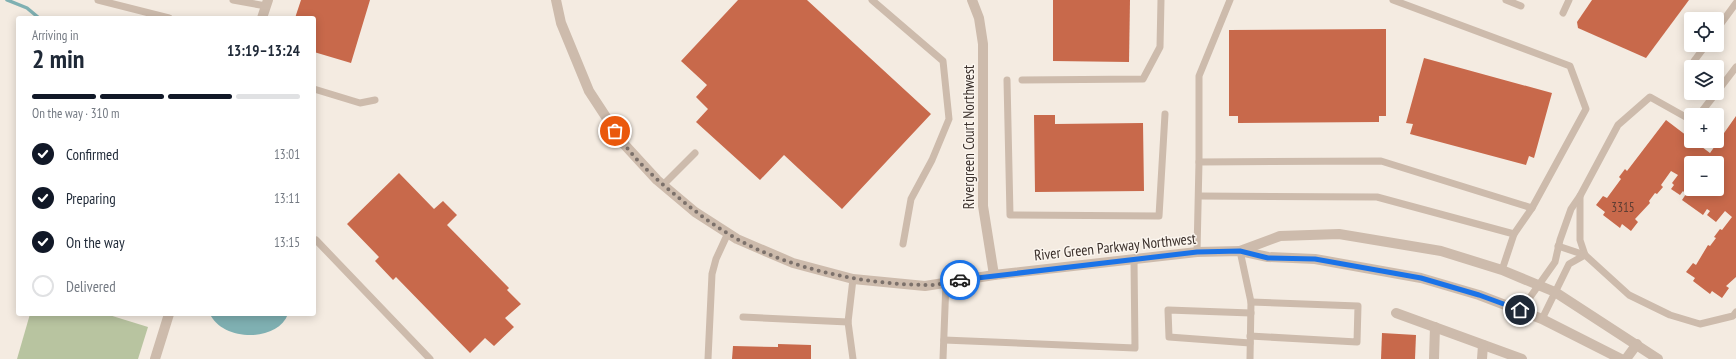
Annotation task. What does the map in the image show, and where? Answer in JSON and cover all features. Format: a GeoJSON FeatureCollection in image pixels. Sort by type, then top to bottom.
{"type":"FeatureCollection","features":[{"type":"Feature","properties":{"kind":"street","name":"River Green Parkway Northwest"},"geometry":{"type":"LineString","coordinates":[[556,0],[561,23],[589,90],[623,143],[662,185],[695,212],[737,239],[793,263],[853,279],[925,286],[994,275],[1197,252],[1240,251],[1268,258],[1315,259],[1421,278],[1479,295],[1542,319],[1621,359]]}},
{"type":"Feature","properties":{"kind":"street","name":"Rivergreen Court Northwest"},"geometry":{"type":"LineString","coordinates":[[972,0],[979,18],[983,44],[983,206],[994,275]]}},
{"type":"Feature","properties":{"kind":"street"},"geometry":{"type":"LineString","coordinates":[[263,16],[267,3]]}},
{"type":"Feature","properties":{"kind":"street","name":"River Green Parkway Northwest"},"geometry":{"type":"LineString","coordinates":[[1240,251],[1280,236],[1339,234],[1441,252],[1502,270],[1555,292],[1658,359]]}},
{"type":"Feature","properties":{"kind":"street"},"geometry":{"type":"LineString","coordinates":[[1396,313],[1522,359]]}},
{"type":"Feature","properties":{"kind":"street"},"geometry":{"type":"LineString","coordinates":[[155,359],[168,316]]}},
{"type":"Feature","properties":{"kind":"street"},"geometry":{"type":"LineString","coordinates":[[1434,359],[1435,327]]}},
{"type":"Feature","properties":{"kind":"street"},"geometry":{"type":"LineString","coordinates":[[1626,359],[1637,344]]}},
{"type":"Feature","properties":{"kind":"street"},"geometry":{"type":"LineString","coordinates":[[1482,359],[1483,345]]}},
{"type":"Feature","properties":{"kind":"lane"},"geometry":{"type":"LineString","coordinates":[[98,0],[161,16]]}},
{"type":"Feature","properties":{"kind":"lane"},"geometry":{"type":"LineString","coordinates":[[233,0],[267,3]]}},
{"type":"Feature","properties":{"kind":"lane"},"geometry":{"type":"LineString","coordinates":[[872,0],[943,61],[949,119],[932,160],[911,199],[903,244]]}},
{"type":"Feature","properties":{"kind":"lane"},"geometry":{"type":"LineString","coordinates":[[1022,80],[1143,79],[1160,47],[1161,0]]}},
{"type":"Feature","properties":{"kind":"lane"},"geometry":{"type":"LineString","coordinates":[[1197,252],[1199,196],[1199,76],[1230,0]]}},
{"type":"Feature","properties":{"kind":"lane"},"geometry":{"type":"LineString","coordinates":[[1393,0],[1570,66],[1586,109],[1532,208],[1514,234],[1502,270]]}},
{"type":"Feature","properties":{"kind":"lane"},"geometry":{"type":"LineString","coordinates":[[1506,0],[1521,6]]}},
{"type":"Feature","properties":{"kind":"lane"},"geometry":{"type":"LineString","coordinates":[[1563,13],[1569,0]]}},
{"type":"Feature","properties":{"kind":"lane"},"geometry":{"type":"LineString","coordinates":[[1724,20],[1736,3]]}},
{"type":"Feature","properties":{"kind":"lane"},"geometry":{"type":"LineString","coordinates":[[1724,82],[1736,68]]}},
{"type":"Feature","properties":{"kind":"lane"},"geometry":{"type":"LineString","coordinates":[[1007,80],[1010,215],[1159,216],[1165,114]]}},
{"type":"Feature","properties":{"kind":"lane"},"geometry":{"type":"LineString","coordinates":[[316,90],[360,103],[375,100]]}},
{"type":"Feature","properties":{"kind":"lane"},"geometry":{"type":"LineString","coordinates":[[1520,310],[1555,262],[1558,246],[1571,209],[1580,196],[1618,125],[1650,97],[1684,116]]}},
{"type":"Feature","properties":{"kind":"lane"},"geometry":{"type":"LineString","coordinates":[[662,185],[696,153]]}},
{"type":"Feature","properties":{"kind":"lane"},"geometry":{"type":"LineString","coordinates":[[1199,162],[1381,161],[1532,208]]}},
{"type":"Feature","properties":{"kind":"lane"},"geometry":{"type":"LineString","coordinates":[[1199,196],[1377,197],[1514,234]]}},
{"type":"Feature","properties":{"kind":"lane"},"geometry":{"type":"LineString","coordinates":[[1580,196],[1580,240],[1585,255]]}},
{"type":"Feature","properties":{"kind":"lane"},"geometry":{"type":"LineString","coordinates":[[708,359],[712,274],[716,259],[728,233]]}},
{"type":"Feature","properties":{"kind":"lane"},"geometry":{"type":"LineString","coordinates":[[316,240],[430,359]]}},
{"type":"Feature","properties":{"kind":"lane"},"geometry":{"type":"LineString","coordinates":[[1558,246],[1585,255],[1629,295],[1670,315],[1700,324],[1733,316],[1736,312]]}},
{"type":"Feature","properties":{"kind":"lane"},"geometry":{"type":"LineString","coordinates":[[1240,251],[1251,302],[1250,359]]}},
{"type":"Feature","properties":{"kind":"lane"},"geometry":{"type":"LineString","coordinates":[[1542,319],[1569,264],[1585,255]]}},
{"type":"Feature","properties":{"kind":"lane"},"geometry":{"type":"LineString","coordinates":[[944,340],[1135,348],[1134,260]]}},
{"type":"Feature","properties":{"kind":"lane"},"geometry":{"type":"LineString","coordinates":[[853,279],[848,322],[853,359]]}},
{"type":"Feature","properties":{"kind":"lane"},"geometry":{"type":"LineString","coordinates":[[943,359],[946,282]]}},
{"type":"Feature","properties":{"kind":"lane"},"geometry":{"type":"LineString","coordinates":[[1251,302],[1358,306],[1357,342],[1169,337],[1168,310],[1251,314]]}},
{"type":"Feature","properties":{"kind":"lane"},"geometry":{"type":"LineString","coordinates":[[743,317],[848,322]]}},
{"type":"Feature","properties":{"kind":"green space"},"geometry":{"type":"Polygon","coordinates":[[[29,316],[112,316],[148,327],[138,359],[17,359],[29,316]]]}},
{"type":"Feature","properties":{"kind":"water"},"geometry":{"type":"Polygon","coordinates":[[[211,316],[287,316],[282,323],[273,330],[262,334],[237,334],[216,323],[211,316]]]}},
{"type":"Feature","properties":{"kind":"building"},"geometry":{"type":"Polygon","coordinates":[[[301,0],[370,0],[351,63],[316,53],[316,16],[296,16],[301,0]]]}},
{"type":"Feature","properties":{"kind":"building"},"geometry":{"type":"Polygon","coordinates":[[[738,0],[807,0],[931,114],[842,209],[784,155],[760,180],[696,122],[708,109],[696,97],[707,85],[681,61],[738,0]]]}},
{"type":"Feature","properties":{"kind":"building"},"geometry":{"type":"Polygon","coordinates":[[[1053,0],[1130,0],[1129,62],[1053,61],[1053,0]]]}},
{"type":"Feature","properties":{"kind":"building"},"geometry":{"type":"Polygon","coordinates":[[[1592,0],[1689,0],[1646,58],[1578,28],[1577,22],[1592,0]]]}},
{"type":"Feature","properties":{"kind":"building"},"geometry":{"type":"Polygon","coordinates":[[[1386,29],[1386,116],[1379,116],[1379,122],[1238,123],[1238,116],[1229,116],[1229,30],[1386,29]]]}},
{"type":"Feature","properties":{"kind":"building"},"geometry":{"type":"Polygon","coordinates":[[[1424,58],[1552,93],[1534,158],[1529,156],[1526,165],[1410,134],[1413,124],[1406,123],[1424,58]]]}},
{"type":"Feature","properties":{"kind":"building"},"geometry":{"type":"Polygon","coordinates":[[[1034,115],[1055,115],[1055,124],[1143,123],[1144,191],[1035,192],[1034,115]]]}},
{"type":"Feature","properties":{"kind":"building"},"geometry":{"type":"Polygon","coordinates":[[[1736,116],[1736,277],[1726,286],[1729,288],[1722,298],[1712,291],[1710,294],[1693,281],[1695,278],[1686,272],[1693,263],[1696,265],[1708,245],[1710,246],[1716,238],[1714,237],[1720,229],[1722,230],[1732,217],[1725,211],[1716,222],[1707,215],[1710,211],[1707,209],[1703,215],[1682,200],[1685,196],[1724,196],[1724,156],[1684,156],[1684,192],[1683,191],[1680,195],[1671,189],[1674,185],[1672,183],[1678,175],[1671,171],[1661,185],[1663,187],[1657,194],[1655,193],[1649,201],[1650,203],[1635,219],[1638,222],[1631,231],[1622,224],[1620,228],[1603,215],[1605,212],[1596,205],[1603,196],[1607,198],[1621,179],[1619,177],[1625,169],[1627,171],[1666,120],[1684,134],[1684,148],[1703,148],[1710,153],[1714,148],[1724,148],[1724,133],[1736,116]]]}},
{"type":"Feature","properties":{"kind":"building"},"geometry":{"type":"Polygon","coordinates":[[[399,173],[434,209],[443,201],[457,215],[447,225],[509,288],[507,290],[521,304],[505,318],[514,327],[494,346],[485,338],[470,353],[396,277],[393,280],[375,261],[379,257],[347,224],[399,173]]]}},
{"type":"Feature","properties":{"kind":"building"},"geometry":{"type":"Polygon","coordinates":[[[1382,333],[1416,335],[1415,359],[1381,359],[1382,333]]]}},
{"type":"Feature","properties":{"kind":"building"},"geometry":{"type":"Polygon","coordinates":[[[778,344],[811,345],[811,359],[732,359],[733,346],[778,347],[778,344]]]}},
{"type":"Feature","properties":{"kind":"waterway"},"geometry":{"type":"LineString","coordinates":[[7,0],[27,8],[37,16]]}},
{"type":"Feature","properties":{"kind":"way so far"},"geometry":{"type":"LineString","coordinates":[[615,131],[623,143],[656,180],[695,212],[737,239],[793,263],[853,279],[925,286],[960,280]]}},
{"type":"Feature","properties":{"kind":"route"},"geometry":{"type":"LineString","coordinates":[[960,280],[1197,252],[1240,251],[1268,258],[1315,259],[1421,278],[1479,295],[1520,310]]}}]}
